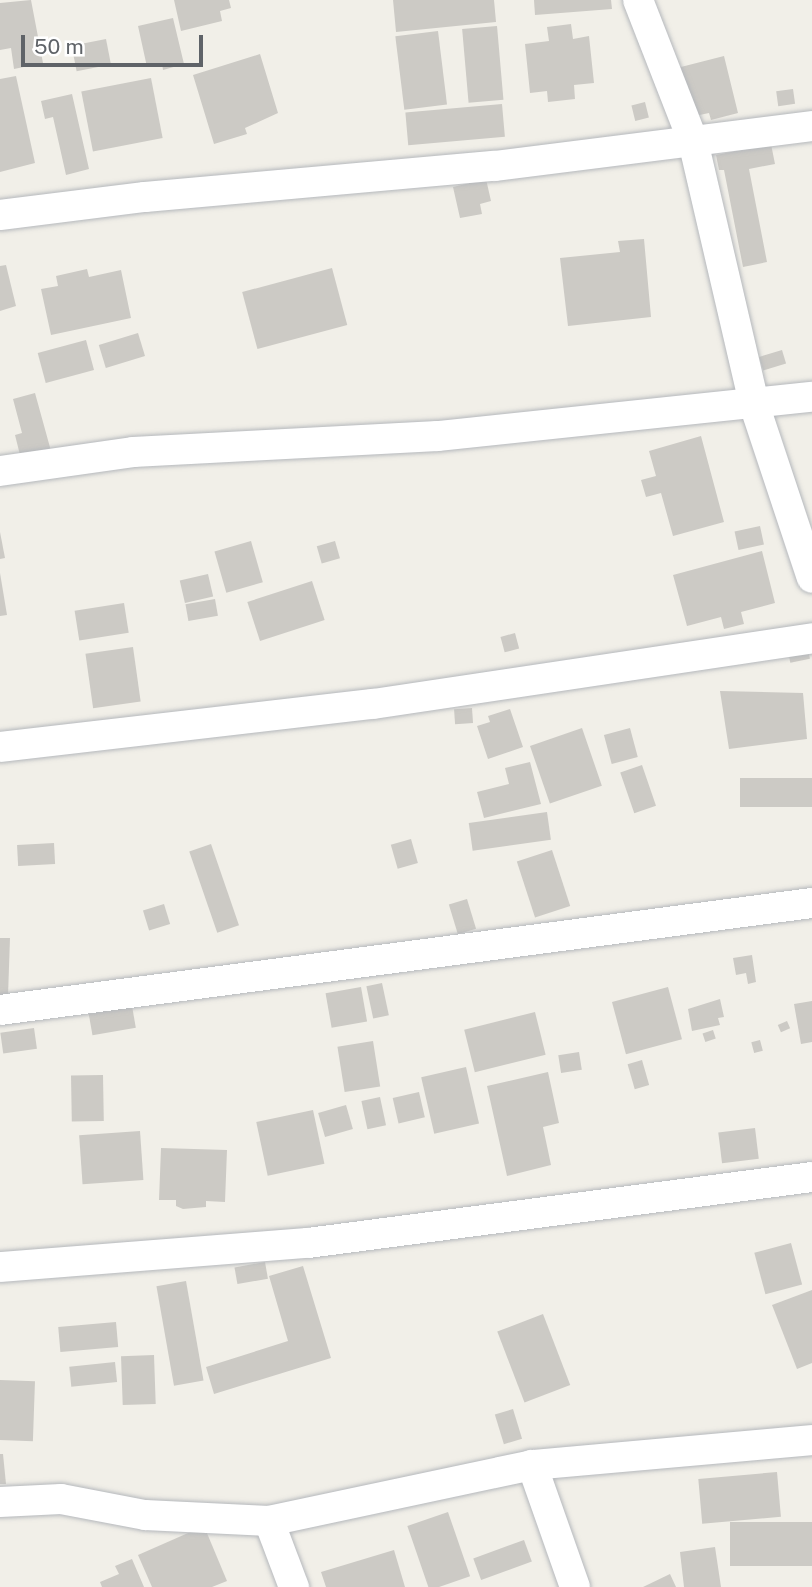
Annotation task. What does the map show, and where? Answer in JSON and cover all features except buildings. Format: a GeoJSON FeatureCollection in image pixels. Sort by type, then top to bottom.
{"type":"FeatureCollection","features":[{"type":"Feature","properties":{"kind":"street"},"geometry":{"type":"LineString","coordinates":[[638,0],[693,141],[754,404],[812,578]]}},
{"type":"Feature","properties":{"kind":"street"},"geometry":{"type":"LineString","coordinates":[[0,215],[145,197],[495,166],[812,126]]}},
{"type":"Feature","properties":{"kind":"street"},"geometry":{"type":"LineString","coordinates":[[0,471],[133,452],[438,436],[812,397]]}},
{"type":"Feature","properties":{"kind":"street"},"geometry":{"type":"LineString","coordinates":[[0,747],[373,704],[812,638]]}},
{"type":"Feature","properties":{"kind":"street"},"geometry":{"type":"LineString","coordinates":[[0,1010],[812,903]]}},
{"type":"Feature","properties":{"kind":"street"},"geometry":{"type":"LineString","coordinates":[[0,1267],[308,1243],[812,1177]]}},
{"type":"Feature","properties":{"kind":"street"},"geometry":{"type":"LineString","coordinates":[[0,1502],[61,1499],[145,1515],[269,1521],[532,1465],[812,1440]]}},
{"type":"Feature","properties":{"kind":"street"},"geometry":{"type":"LineString","coordinates":[[532,1465],[575,1587]]}},
{"type":"Feature","properties":{"kind":"street"},"geometry":{"type":"LineString","coordinates":[[269,1521],[293,1587]]}}]}
